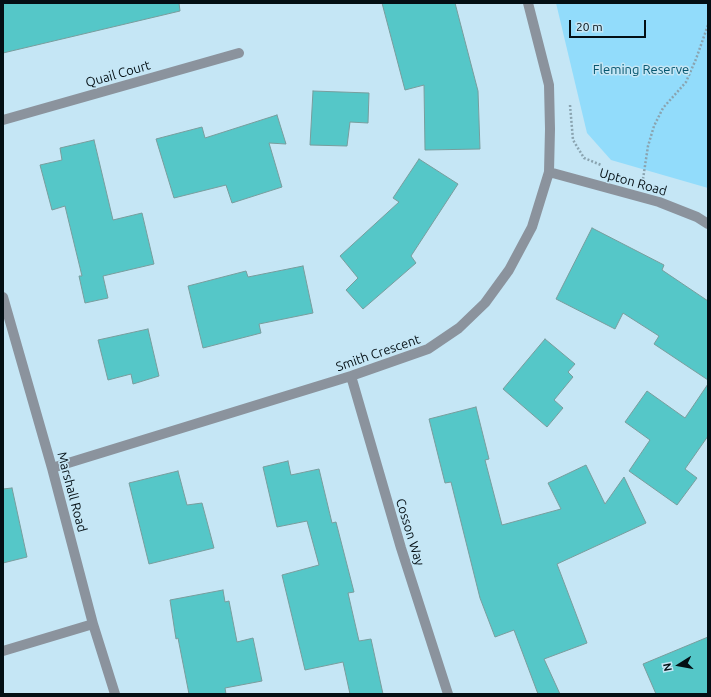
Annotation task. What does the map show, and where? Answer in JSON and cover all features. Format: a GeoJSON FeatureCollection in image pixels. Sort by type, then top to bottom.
{"type":"FeatureCollection","features":[{"type":"Feature","properties":{"kind":"street","name":"Smith Crescent"},"geometry":{"type":"LineString","coordinates":[[52,468],[352,376],[428,349],[459,328],[485,303],[509,270],[532,227],[549,172],[549,85],[528,3]]}},
{"type":"Feature","properties":{"kind":"street","name":"Quail Court"},"geometry":{"type":"LineString","coordinates":[[3,120],[239,53]]}},
{"type":"Feature","properties":{"kind":"street","name":"Upton Road"},"geometry":{"type":"LineString","coordinates":[[549,172],[659,202],[697,217],[708,224]]}},
{"type":"Feature","properties":{"kind":"street","name":"Marshall Road"},"geometry":{"type":"LineString","coordinates":[[3,297],[52,468],[93,624],[115,694]]}},
{"type":"Feature","properties":{"kind":"street","name":"Cosson Way"},"geometry":{"type":"LineString","coordinates":[[352,376],[401,548],[448,694]]}},
{"type":"Feature","properties":{"kind":"street"},"geometry":{"type":"LineString","coordinates":[[3,651],[93,624]]}},
{"type":"Feature","properties":{"kind":"path"},"geometry":{"type":"LineString","coordinates":[[643,180],[648,146],[654,126],[663,108],[686,82],[708,25]]}},
{"type":"Feature","properties":{"kind":"path"},"geometry":{"type":"LineString","coordinates":[[570,104],[573,140],[584,158],[605,167]]}},
{"type":"Feature","properties":{"kind":"path"},"geometry":{"type":"LineString","coordinates":[[636,178],[650,182]]}},
{"type":"Feature","properties":{"kind":"green space","name":"Fleming Reserve"},"geometry":{"type":"Polygon","coordinates":[[[556,3],[708,3],[708,188],[611,160],[587,133],[556,3]]]}},
{"type":"Feature","properties":{"kind":"building"},"geometry":{"type":"Polygon","coordinates":[[[3,3],[179,3],[180,11],[3,53],[3,3]]]}},
{"type":"Feature","properties":{"kind":"building"},"geometry":{"type":"Polygon","coordinates":[[[382,3],[455,3],[478,91],[480,149],[425,150],[424,85],[405,90],[382,3]]]}},
{"type":"Feature","properties":{"kind":"building"},"geometry":{"type":"Polygon","coordinates":[[[313,91],[369,93],[368,123],[350,122],[347,146],[310,145],[313,91]]]}},
{"type":"Feature","properties":{"kind":"building"},"geometry":{"type":"Polygon","coordinates":[[[277,115],[286,144],[269,143],[282,187],[232,203],[226,185],[174,198],[156,139],[202,127],[205,138],[277,115]]]}},
{"type":"Feature","properties":{"kind":"building"},"geometry":{"type":"Polygon","coordinates":[[[94,140],[113,220],[142,213],[154,264],[103,276],[108,298],[85,303],[79,276],[82,276],[65,206],[52,210],[40,165],[62,160],[60,148],[94,140]]]}},
{"type":"Feature","properties":{"kind":"building"},"geometry":{"type":"Polygon","coordinates":[[[419,159],[458,184],[411,256],[416,263],[363,309],[346,290],[358,278],[340,256],[399,202],[393,198],[419,159]]]}},
{"type":"Feature","properties":{"kind":"building"},"geometry":{"type":"Polygon","coordinates":[[[592,228],[664,265],[662,270],[708,301],[708,380],[654,344],[659,336],[623,313],[615,329],[556,299],[592,228]]]}},
{"type":"Feature","properties":{"kind":"building"},"geometry":{"type":"Polygon","coordinates":[[[303,266],[313,313],[259,324],[261,333],[203,348],[188,286],[246,271],[248,277],[303,266]]]}},
{"type":"Feature","properties":{"kind":"building"},"geometry":{"type":"Polygon","coordinates":[[[148,329],[159,376],[133,384],[131,374],[108,380],[98,340],[148,329]]]}},
{"type":"Feature","properties":{"kind":"building"},"geometry":{"type":"Polygon","coordinates":[[[545,339],[575,364],[568,372],[573,377],[554,400],[563,408],[547,427],[503,389],[545,339]]]}},
{"type":"Feature","properties":{"kind":"building"},"geometry":{"type":"Polygon","coordinates":[[[708,384],[708,436],[685,469],[697,478],[677,505],[629,471],[650,440],[625,422],[647,391],[685,418],[708,384]]]}},
{"type":"Feature","properties":{"kind":"building"},"geometry":{"type":"Polygon","coordinates":[[[476,407],[489,459],[485,460],[502,525],[561,509],[548,483],[586,465],[605,504],[624,477],[646,523],[557,564],[587,643],[544,659],[560,694],[538,694],[514,630],[495,637],[480,598],[451,482],[445,483],[429,419],[476,407]]]}},
{"type":"Feature","properties":{"kind":"building"},"geometry":{"type":"Polygon","coordinates":[[[288,461],[291,475],[319,469],[332,523],[336,522],[354,592],[348,593],[359,641],[371,639],[383,694],[350,694],[343,662],[305,670],[282,575],[319,565],[307,521],[277,527],[263,467],[288,461]]]}},
{"type":"Feature","properties":{"kind":"building"},"geometry":{"type":"Polygon","coordinates":[[[178,471],[187,505],[202,503],[214,548],[149,564],[129,483],[178,471]]]}},
{"type":"Feature","properties":{"kind":"building"},"geometry":{"type":"Polygon","coordinates":[[[12,488],[27,557],[3,563],[3,489],[12,488]]]}},
{"type":"Feature","properties":{"kind":"building"},"geometry":{"type":"Polygon","coordinates":[[[223,590],[225,602],[229,601],[237,642],[253,638],[262,681],[225,688],[226,694],[189,694],[178,638],[176,639],[170,600],[223,590]]]}},
{"type":"Feature","properties":{"kind":"building"},"geometry":{"type":"Polygon","coordinates":[[[708,637],[708,694],[656,694],[643,664],[708,637]]]}}]}
